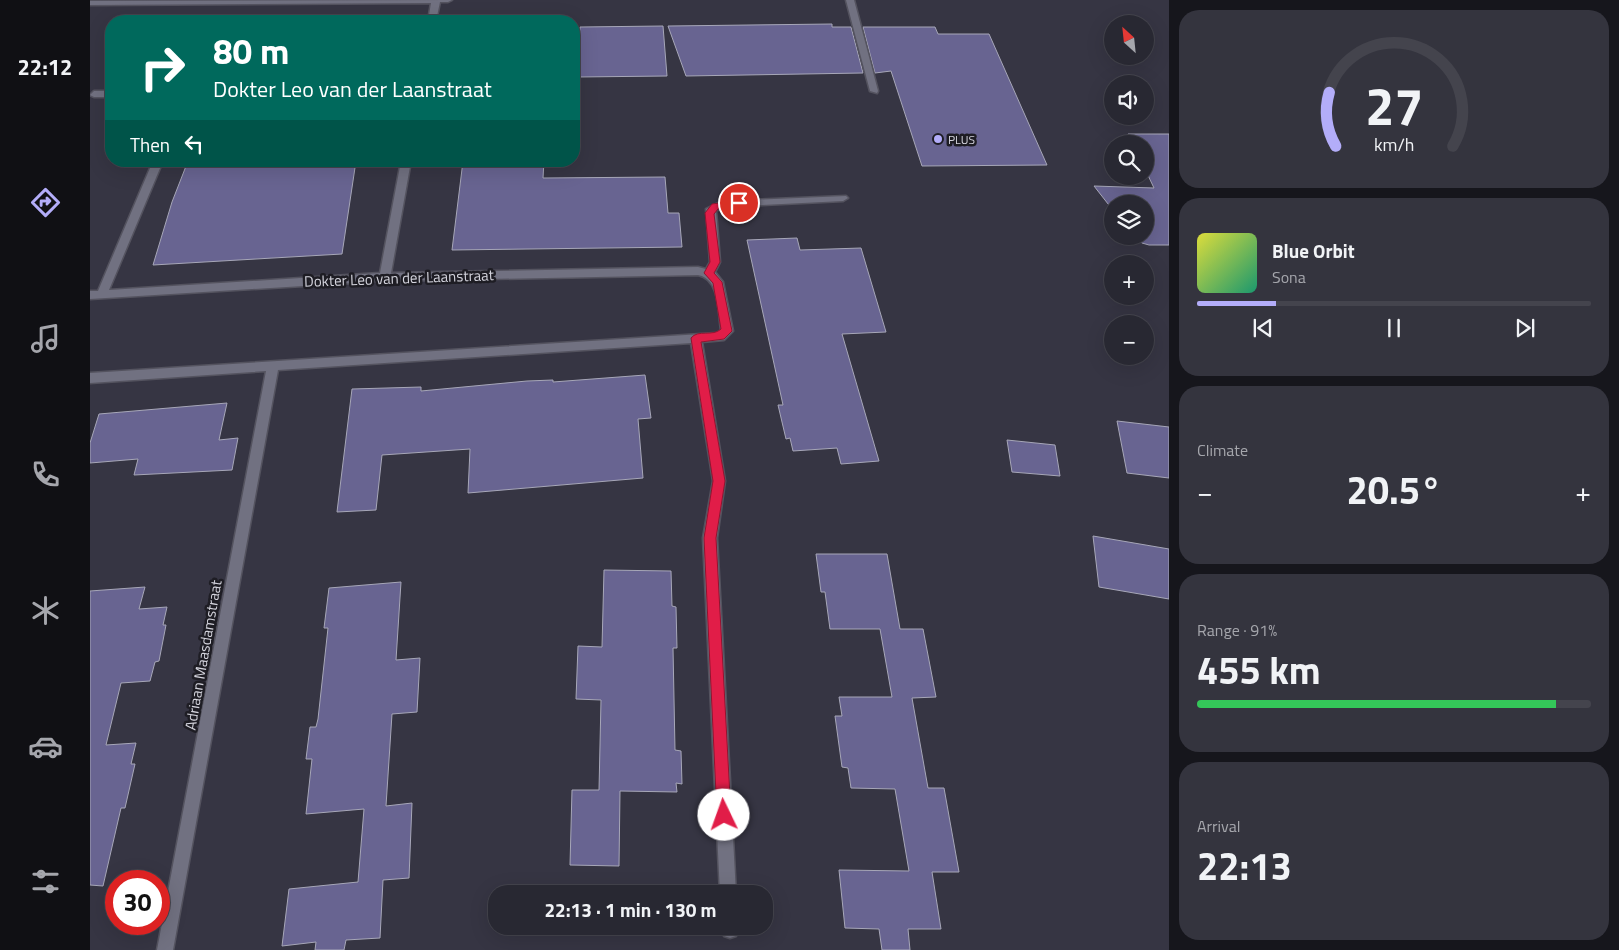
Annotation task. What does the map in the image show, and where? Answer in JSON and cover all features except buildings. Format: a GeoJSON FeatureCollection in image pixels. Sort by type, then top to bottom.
{"type":"FeatureCollection","features":[{"type":"Feature","properties":{"kind":"street"},"geometry":{"type":"LineString","coordinates":[[433,15],[436,0]]}},
{"type":"Feature","properties":{"kind":"street"},"geometry":{"type":"LineString","coordinates":[[90,3],[448,0]]}},
{"type":"Feature","properties":{"kind":"street"},"geometry":{"type":"LineString","coordinates":[[850,0],[874,91]]}},
{"type":"Feature","properties":{"kind":"street"},"geometry":{"type":"LineString","coordinates":[[94,94],[105,94]]}},
{"type":"Feature","properties":{"kind":"street"},"geometry":{"type":"LineString","coordinates":[[102,294],[155,167]]}},
{"type":"Feature","properties":{"kind":"street"},"geometry":{"type":"LineString","coordinates":[[385,277],[405,167]]}},
{"type":"Feature","properties":{"kind":"street"},"geometry":{"type":"LineString","coordinates":[[90,378],[720,336],[727,331],[718,282],[709,273],[715,262],[710,213],[715,206],[842,198]]}},
{"type":"Feature","properties":{"kind":"street","name":"Dokter Leo van der Laanstraat"},"geometry":{"type":"LineString","coordinates":[[90,295],[385,277],[698,271],[709,273]]}},
{"type":"Feature","properties":{"kind":"street"},"geometry":{"type":"LineString","coordinates":[[696,338],[719,481],[710,538],[728,885]]}},
{"type":"Feature","properties":{"kind":"street","name":"Adriaan Maasdamstraat"},"geometry":{"type":"LineString","coordinates":[[165,950],[272,366]]}},
{"type":"Feature","properties":{"kind":"place","name":"PLUS"},"geometry":{"type":"Point","coordinates":[938,139]}},
{"type":"Feature","properties":{"kind":"route"},"geometry":{"type":"LineString","coordinates":[[724,815],[710,538],[719,481],[696,338],[720,336],[724,335],[727,331],[718,282],[709,273],[713,269],[715,262],[710,213],[711,209],[715,206],[739,203]]}}]}
